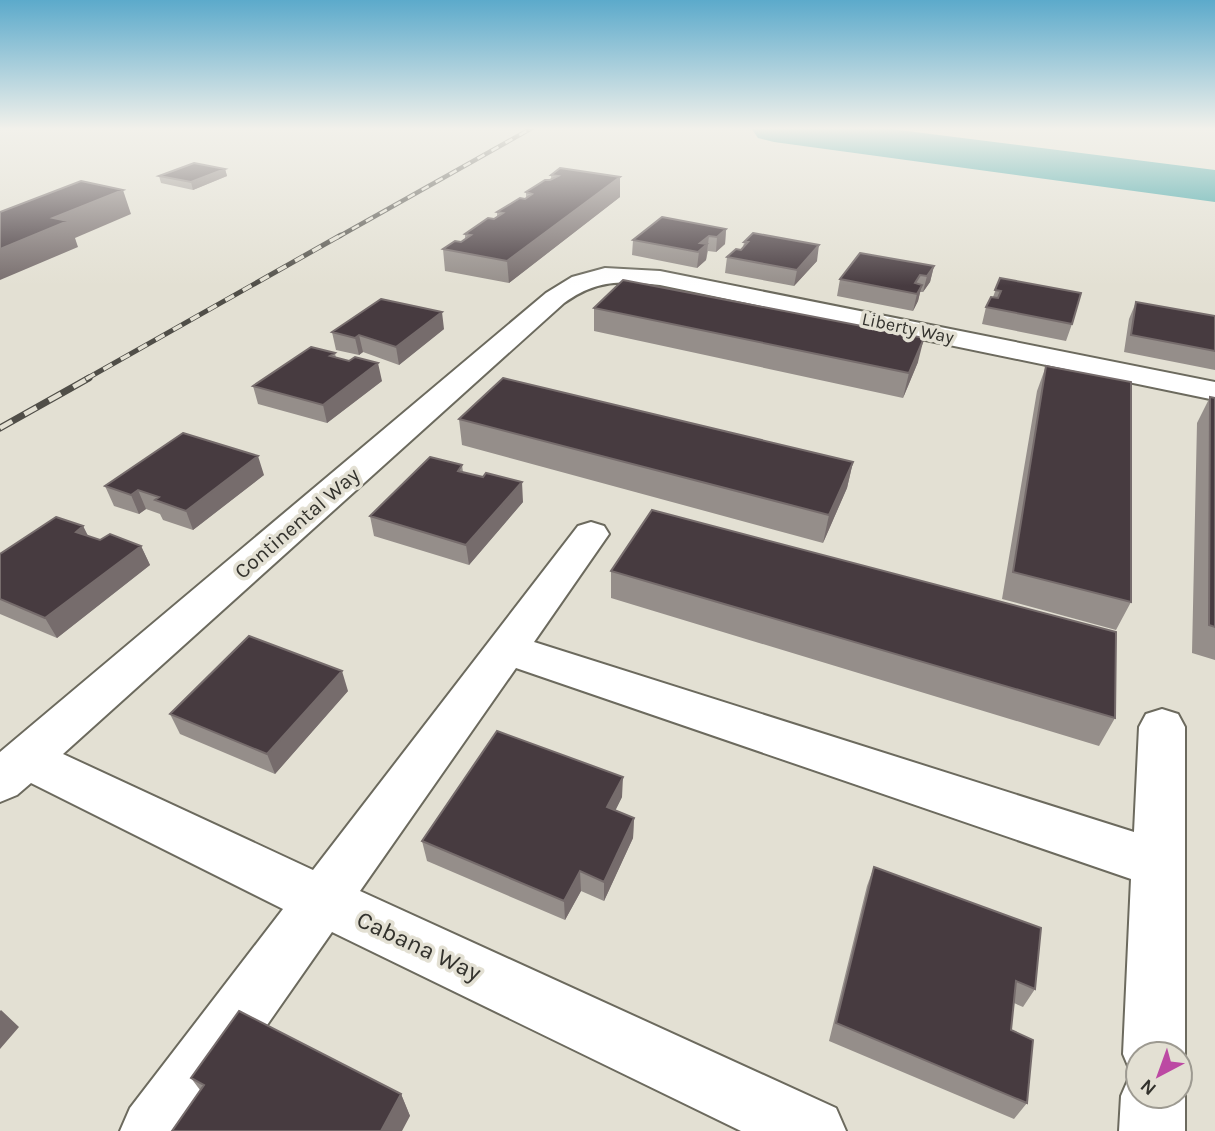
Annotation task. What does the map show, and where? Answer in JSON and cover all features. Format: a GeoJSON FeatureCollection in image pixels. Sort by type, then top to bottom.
{"type":"FeatureCollection","features":[{"type":"Feature","properties":{"kind":"street","name":"Liberty Way"},"geometry":{"type":"LineString","coordinates":[[600,275],[635,275],[673,280],[1215,391]]}},
{"type":"Feature","properties":{"kind":"street","name":"Continental Way"},"geometry":{"type":"LineString","coordinates":[[13,769],[555,298],[575,283],[600,275]]}},
{"type":"Feature","properties":{"kind":"street"},"geometry":{"type":"LineString","coordinates":[[153,1131],[591,534]]}},
{"type":"Feature","properties":{"kind":"street"},"geometry":{"type":"LineString","coordinates":[[507,649],[1158,864]]}},
{"type":"Feature","properties":{"kind":"street"},"geometry":{"type":"LineString","coordinates":[[1154,1040],[1162,727]]}},
{"type":"Feature","properties":{"kind":"street","name":"Cabana Way"},"geometry":{"type":"LineString","coordinates":[[13,769],[138,814],[813,1131]]}},
{"type":"Feature","properties":{"kind":"street"},"geometry":{"type":"LineString","coordinates":[[1152,1131],[1153,1110]]}},
{"type":"Feature","properties":{"kind":"building"},"geometry":{"type":"Polygon","coordinates":[[[81,181],[123,190],[53,218],[68,221],[0,249],[0,212],[81,181]]]}},
{"type":"Feature","properties":{"kind":"building"},"geometry":{"type":"Polygon","coordinates":[[[544,181],[615,181],[507,261],[443,249],[455,241],[461,242],[471,235],[465,234],[488,218],[494,219],[503,213],[497,212],[532,194],[526,192],[544,181]]]}},
{"type":"Feature","properties":{"kind":"building"},"geometry":{"type":"Polygon","coordinates":[[[662,217],[726,229],[717,237],[709,236],[700,243],[707,244],[698,252],[633,240],[662,217]]]}},
{"type":"Feature","properties":{"kind":"building"},"geometry":{"type":"Polygon","coordinates":[[[753,233],[819,245],[797,270],[727,257],[736,249],[741,250],[748,242],[744,242],[753,233]]]}},
{"type":"Feature","properties":{"kind":"building"},"geometry":{"type":"Polygon","coordinates":[[[860,253],[934,266],[927,276],[920,275],[915,283],[922,285],[917,294],[840,279],[860,253]]]}},
{"type":"Feature","properties":{"kind":"building"},"geometry":{"type":"Polygon","coordinates":[[[1000,278],[1081,293],[1072,324],[986,307],[991,297],[998,298],[1001,291],[995,290],[1000,278]]]}},
{"type":"Feature","properties":{"kind":"building"},"geometry":{"type":"Polygon","coordinates":[[[623,280],[924,338],[909,373],[594,308],[623,280]]]}},
{"type":"Feature","properties":{"kind":"building"},"geometry":{"type":"Polygon","coordinates":[[[381,299],[442,312],[396,347],[359,335],[355,338],[332,332],[381,299]]]}},
{"type":"Feature","properties":{"kind":"building"},"geometry":{"type":"Polygon","coordinates":[[[1136,302],[1215,316],[1215,351],[1131,335],[1136,302]]]}},
{"type":"Feature","properties":{"kind":"building"},"geometry":{"type":"Polygon","coordinates":[[[311,347],[335,353],[330,356],[349,361],[355,357],[378,363],[323,405],[253,386],[311,347]]]}},
{"type":"Feature","properties":{"kind":"building"},"geometry":{"type":"Polygon","coordinates":[[[1046,366],[1131,382],[1131,602],[1013,572],[1046,366]]]}},
{"type":"Feature","properties":{"kind":"building"},"geometry":{"type":"Polygon","coordinates":[[[503,378],[853,462],[829,515],[459,419],[503,378]]]}},
{"type":"Feature","properties":{"kind":"building"},"geometry":{"type":"Polygon","coordinates":[[[1210,397],[1215,398],[1215,627],[1209,625],[1210,397]]]}},
{"type":"Feature","properties":{"kind":"building"},"geometry":{"type":"Polygon","coordinates":[[[183,433],[258,456],[186,511],[155,500],[159,497],[138,490],[131,495],[105,486],[183,433]]]}},
{"type":"Feature","properties":{"kind":"building"},"geometry":{"type":"Polygon","coordinates":[[[430,457],[462,465],[458,471],[483,477],[486,473],[522,482],[466,545],[370,516],[430,457]]]}},
{"type":"Feature","properties":{"kind":"building"},"geometry":{"type":"Polygon","coordinates":[[[652,510],[1116,632],[1115,718],[611,571],[652,510]]]}},
{"type":"Feature","properties":{"kind":"building"},"geometry":{"type":"Polygon","coordinates":[[[56,517],[83,526],[76,532],[100,540],[110,534],[141,546],[45,618],[0,599],[0,554],[56,517]]]}},
{"type":"Feature","properties":{"kind":"building"},"geometry":{"type":"Polygon","coordinates":[[[249,636],[342,671],[267,754],[170,714],[249,636]]]}},
{"type":"Feature","properties":{"kind":"building"},"geometry":{"type":"Polygon","coordinates":[[[497,731],[623,777],[607,807],[634,818],[604,882],[580,871],[564,901],[422,841],[497,731]]]}},
{"type":"Feature","properties":{"kind":"building"},"geometry":{"type":"Polygon","coordinates":[[[874,867],[1041,928],[1035,989],[1016,981],[1011,1030],[1033,1040],[1027,1103],[836,1023],[874,867]]]}},
{"type":"Feature","properties":{"kind":"building"},"geometry":{"type":"Polygon","coordinates":[[[239,1011],[401,1094],[381,1131],[172,1131],[204,1085],[191,1078],[239,1011]]]}},
{"type":"Feature","properties":{"kind":"waterway"},"geometry":{"type":"LineString","coordinates":[[1175,181],[1215,186]]}},
{"type":"Feature","properties":{"kind":"railway"},"geometry":{"type":"LineString","coordinates":[[338,237],[438,181]]}},
{"type":"Feature","properties":{"kind":"railway"},"geometry":{"type":"LineString","coordinates":[[86,379],[341,235]]}},
{"type":"Feature","properties":{"kind":"railway"},"geometry":{"type":"LineString","coordinates":[[0,428],[89,378]]}}]}
